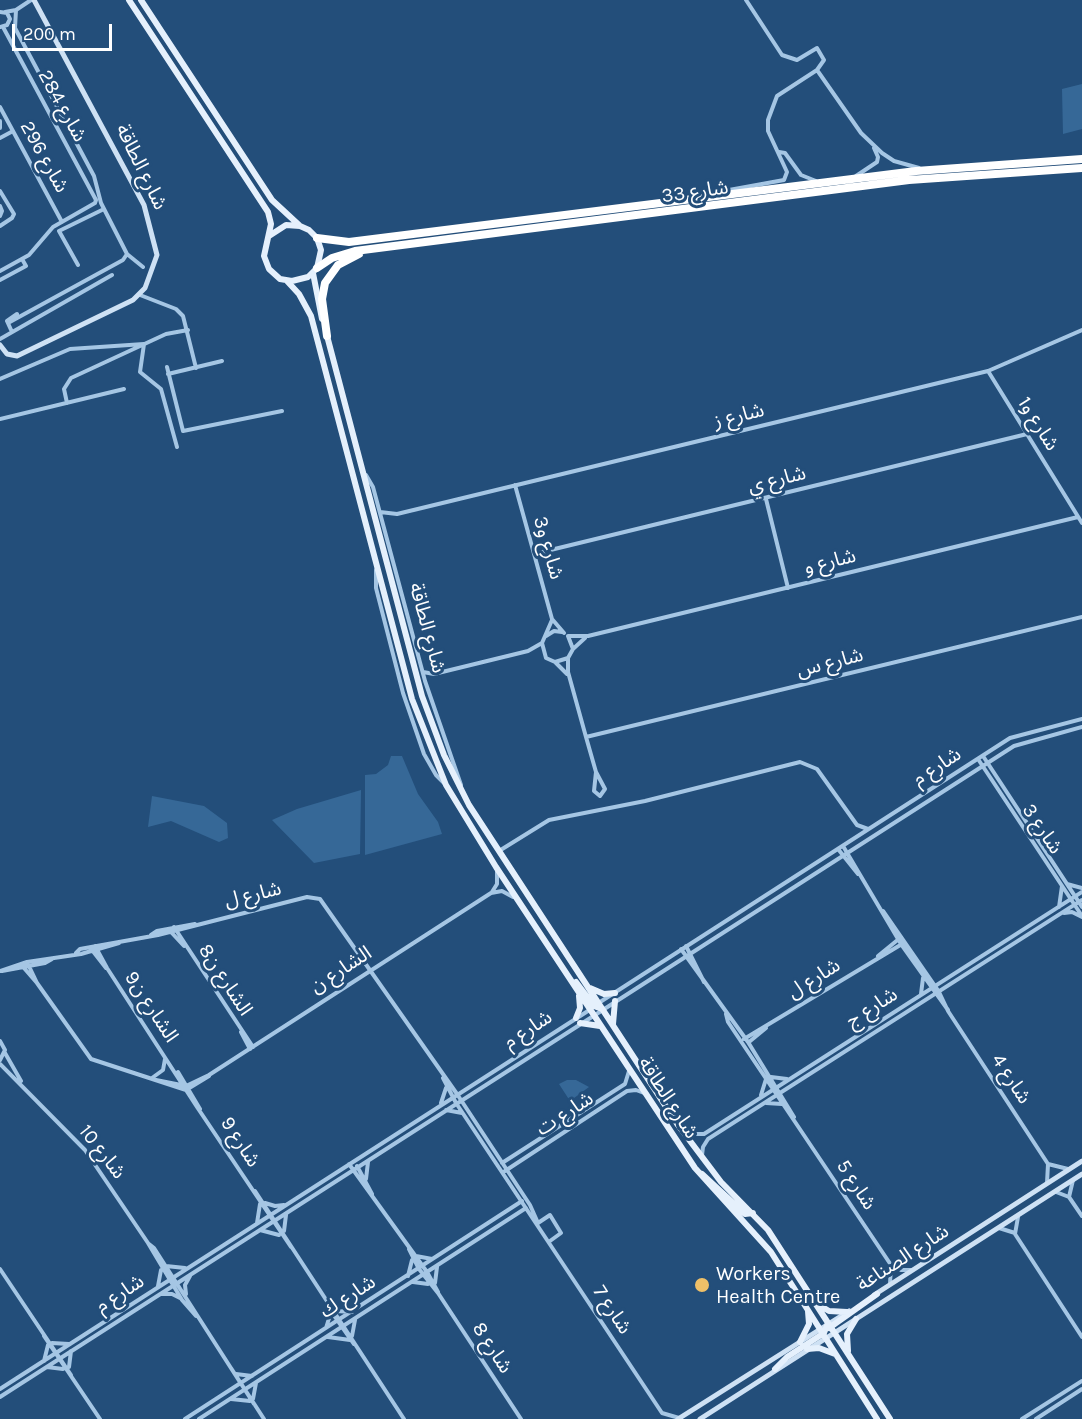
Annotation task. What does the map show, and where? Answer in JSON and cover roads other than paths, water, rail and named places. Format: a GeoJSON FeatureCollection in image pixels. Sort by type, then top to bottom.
{"type":"FeatureCollection","features":[{"type":"Feature","properties":{"kind":"highway","name":"شارع 33"},"geometry":{"type":"LineString","coordinates":[[317,238],[349,242],[836,180],[1082,159]]}},
{"type":"Feature","properties":{"kind":"highway","name":"شارع 33"},"geometry":{"type":"LineString","coordinates":[[315,271],[343,253],[380,248],[899,181],[1082,168]]}},
{"type":"Feature","properties":{"kind":"highway"},"geometry":{"type":"LineString","coordinates":[[327,336],[322,298],[330,273],[350,257],[380,248]]}},
{"type":"Feature","properties":{"kind":"main road"},"geometry":{"type":"LineString","coordinates":[[129,0],[265,207],[270,218],[269,236],[264,249],[266,263],[274,275],[287,281],[298,281],[315,271],[321,256],[317,238],[272,200],[141,0]]}},
{"type":"Feature","properties":{"kind":"main road"},"geometry":{"type":"LineString","coordinates":[[269,236],[286,225],[300,226]]}},
{"type":"Feature","properties":{"kind":"main road","name":"شارع الطاقة"},"geometry":{"type":"LineString","coordinates":[[315,271],[315,295],[422,696],[444,755],[462,792],[498,852],[585,984],[602,1028],[695,1168],[765,1243],[806,1305],[849,1354],[890,1419]]}},
{"type":"Feature","properties":{"kind":"main road","name":"شارع الطاقة"},"geometry":{"type":"LineString","coordinates":[[287,281],[299,294],[310,316],[412,699],[446,785],[496,867],[578,992],[613,1024],[704,1161],[753,1213],[781,1247],[814,1301],[839,1357],[877,1419]]}},
{"type":"Feature","properties":{"kind":"main road"},"geometry":{"type":"LineString","coordinates":[[545,941],[635,1059]]}},
{"type":"Feature","properties":{"kind":"main road"},"geometry":{"type":"LineString","coordinates":[[585,984],[598,993],[615,993]]}},
{"type":"Feature","properties":{"kind":"main road"},"geometry":{"type":"LineString","coordinates":[[578,992],[580,1008],[578,1020],[594,1023],[602,1028]]}},
{"type":"Feature","properties":{"kind":"main road"},"geometry":{"type":"LineString","coordinates":[[613,1024],[612,1012],[615,1001]]}},
{"type":"Feature","properties":{"kind":"main road"},"geometry":{"type":"LineString","coordinates":[[695,1168],[745,1214],[753,1213]]}},
{"type":"Feature","properties":{"kind":"main road"},"geometry":{"type":"LineString","coordinates":[[792,1283],[803,1293],[827,1330],[860,1372]]}},
{"type":"Feature","properties":{"kind":"main road"},"geometry":{"type":"LineString","coordinates":[[775,1369],[787,1357],[877,1294]]}},
{"type":"Feature","properties":{"kind":"main road"},"geometry":{"type":"LineString","coordinates":[[814,1301],[829,1311],[847,1312]]}},
{"type":"Feature","properties":{"kind":"main road"},"geometry":{"type":"LineString","coordinates":[[800,1342],[809,1324],[806,1305]]}},
{"type":"Feature","properties":{"kind":"main road"},"geometry":{"type":"LineString","coordinates":[[849,1354],[847,1334],[856,1319]]}},
{"type":"Feature","properties":{"kind":"main road"},"geometry":{"type":"LineString","coordinates":[[807,1350],[825,1349],[839,1357]]}},
{"type":"Feature","properties":{"kind":"street"},"geometry":{"type":"LineString","coordinates":[[9,21],[3,12],[16,10],[32,0]]}},
{"type":"Feature","properties":{"kind":"street","name":"شارع الطاقة"},"geometry":{"type":"LineString","coordinates":[[32,0],[147,212],[157,252],[147,284],[140,295]]}},
{"type":"Feature","properties":{"kind":"street"},"geometry":{"type":"LineString","coordinates":[[701,198],[720,190],[782,182],[787,172],[767,126],[780,93],[817,70],[824,60],[817,48],[797,60],[787,58],[779,51],[746,0]]}},
{"type":"Feature","properties":{"kind":"street"},"geometry":{"type":"LineString","coordinates":[[1,28],[16,10]]}},
{"type":"Feature","properties":{"kind":"street"},"geometry":{"type":"LineString","coordinates":[[16,10],[15,28],[94,176],[104,209],[127,254],[143,267]]}},
{"type":"Feature","properties":{"kind":"street","name":"شارع 284"},"geometry":{"type":"LineString","coordinates":[[1,28],[96,199],[95,203],[62,222]]}},
{"type":"Feature","properties":{"kind":"street"},"geometry":{"type":"LineString","coordinates":[[817,70],[877,154],[877,162],[858,175],[836,180]]}},
{"type":"Feature","properties":{"kind":"street","name":"شارع 296"},"geometry":{"type":"LineString","coordinates":[[0,107],[62,222]]}},
{"type":"Feature","properties":{"kind":"street"},"geometry":{"type":"LineString","coordinates":[[0,120],[0,128]]}},
{"type":"Feature","properties":{"kind":"street"},"geometry":{"type":"LineString","coordinates":[[0,138],[13,131]]}},
{"type":"Feature","properties":{"kind":"street"},"geometry":{"type":"LineString","coordinates":[[867,138],[894,161],[918,168],[945,169]]}},
{"type":"Feature","properties":{"kind":"street"},"geometry":{"type":"LineString","coordinates":[[779,152],[785,153],[803,177],[822,182]]}},
{"type":"Feature","properties":{"kind":"street"},"geometry":{"type":"LineString","coordinates":[[0,191],[14,214],[11,219],[0,226]]}},
{"type":"Feature","properties":{"kind":"street"},"geometry":{"type":"LineString","coordinates":[[0,206],[2,213],[0,216]]}},
{"type":"Feature","properties":{"kind":"street"},"geometry":{"type":"LineString","coordinates":[[78,265],[59,231],[104,209]]}},
{"type":"Feature","properties":{"kind":"street"},"geometry":{"type":"LineString","coordinates":[[0,271],[34,250],[50,229],[62,222]]}},
{"type":"Feature","properties":{"kind":"street"},"geometry":{"type":"LineString","coordinates":[[8,323],[123,260],[127,254]]}},
{"type":"Feature","properties":{"kind":"street"},"geometry":{"type":"LineString","coordinates":[[0,280],[26,266],[22,259]]}},
{"type":"Feature","properties":{"kind":"street"},"geometry":{"type":"LineString","coordinates":[[0,339],[112,275]]}},
{"type":"Feature","properties":{"kind":"street"},"geometry":{"type":"LineString","coordinates":[[0,345],[7,354],[17,356],[140,295],[176,309],[183,316],[196,368]]}},
{"type":"Feature","properties":{"kind":"street"},"geometry":{"type":"LineString","coordinates":[[8,323],[8,320],[17,314]]}},
{"type":"Feature","properties":{"kind":"street"},"geometry":{"type":"LineString","coordinates":[[8,323],[12,332]]}},
{"type":"Feature","properties":{"kind":"street"},"geometry":{"type":"LineString","coordinates":[[67,403],[64,389],[69,380],[169,333],[188,330]]}},
{"type":"Feature","properties":{"kind":"street","name":"شارع ز"},"geometry":{"type":"LineString","coordinates":[[383,523],[397,514],[988,371],[1082,330]]}},
{"type":"Feature","properties":{"kind":"street"},"geometry":{"type":"LineString","coordinates":[[0,378],[70,349],[144,344]]}},
{"type":"Feature","properties":{"kind":"street"},"geometry":{"type":"LineString","coordinates":[[144,344],[141,374],[161,389],[177,447]]}},
{"type":"Feature","properties":{"kind":"street"},"geometry":{"type":"LineString","coordinates":[[168,374],[222,362]]}},
{"type":"Feature","properties":{"kind":"street"},"geometry":{"type":"LineString","coordinates":[[167,367],[183,431],[282,411]]}},
{"type":"Feature","properties":{"kind":"street","name":"شارع و1"},"geometry":{"type":"LineString","coordinates":[[988,371],[1082,523]]}},
{"type":"Feature","properties":{"kind":"street"},"geometry":{"type":"LineString","coordinates":[[0,419],[124,389]]}},
{"type":"Feature","properties":{"kind":"street","name":"شارع ي"},"geometry":{"type":"LineString","coordinates":[[534,554],[1026,434]]}},
{"type":"Feature","properties":{"kind":"street","name":"شارع الطاقة"},"geometry":{"type":"LineString","coordinates":[[363,472],[373,487],[422,671],[442,735],[460,776],[462,792]]}},
{"type":"Feature","properties":{"kind":"street","name":"شارع و3"},"geometry":{"type":"LineString","coordinates":[[515,486],[552,619],[566,634]]}},
{"type":"Feature","properties":{"kind":"street"},"geometry":{"type":"LineString","coordinates":[[766,499],[788,588]]}},
{"type":"Feature","properties":{"kind":"street","name":"شارع ز"},"geometry":{"type":"LineString","coordinates":[[380,512],[397,514]]}},
{"type":"Feature","properties":{"kind":"street","name":"شارع و"},"geometry":{"type":"LineString","coordinates":[[566,634],[588,636],[1078,517]]}},
{"type":"Feature","properties":{"kind":"street","name":"شارع س"},"geometry":{"type":"LineString","coordinates":[[586,737],[1082,617]]}},
{"type":"Feature","properties":{"kind":"street"},"geometry":{"type":"LineString","coordinates":[[425,681],[434,674],[528,651],[542,643],[552,619]]}},
{"type":"Feature","properties":{"kind":"street"},"geometry":{"type":"LineString","coordinates":[[546,636],[554,631],[566,634],[573,649],[568,658],[569,676],[596,772],[605,789],[600,796],[594,791],[596,772]]}},
{"type":"Feature","properties":{"kind":"street","name":"شارع و"},"geometry":{"type":"LineString","coordinates":[[573,649],[588,636]]}},
{"type":"Feature","properties":{"kind":"street"},"geometry":{"type":"LineString","coordinates":[[542,643],[543,654]]}},
{"type":"Feature","properties":{"kind":"street"},"geometry":{"type":"LineString","coordinates":[[528,651],[543,654],[569,676]]}},
{"type":"Feature","properties":{"kind":"street"},"geometry":{"type":"LineString","coordinates":[[555,662],[568,658]]}},
{"type":"Feature","properties":{"kind":"street"},"geometry":{"type":"LineString","coordinates":[[422,671],[434,674]]}},
{"type":"Feature","properties":{"kind":"street","name":"شارع م"},"geometry":{"type":"LineString","coordinates":[[596,1009],[615,993],[683,948],[1017,735],[1082,719]]}},
{"type":"Feature","properties":{"kind":"street","name":"شارع م"},"geometry":{"type":"LineString","coordinates":[[0,1389],[468,1087],[596,1009],[615,1001],[1020,743],[1082,727]]}},
{"type":"Feature","properties":{"kind":"street","name":"شارع 3"},"geometry":{"type":"LineString","coordinates":[[983,756],[991,778],[1064,884]]}},
{"type":"Feature","properties":{"kind":"street","name":"شارع 3"},"geometry":{"type":"LineString","coordinates":[[978,759],[994,774],[1073,898],[1082,907]]}},
{"type":"Feature","properties":{"kind":"street"},"geometry":{"type":"LineString","coordinates":[[994,774],[995,759]]}},
{"type":"Feature","properties":{"kind":"street"},"geometry":{"type":"LineString","coordinates":[[498,852],[549,820],[645,801],[800,762],[817,769],[857,825],[868,829]]}},
{"type":"Feature","properties":{"kind":"street"},"geometry":{"type":"LineString","coordinates":[[974,772],[991,778]]}},
{"type":"Feature","properties":{"kind":"street"},"geometry":{"type":"LineString","coordinates":[[856,837],[857,825]]}},
{"type":"Feature","properties":{"kind":"street"},"geometry":{"type":"LineString","coordinates":[[831,862],[851,863],[858,845]]}},
{"type":"Feature","properties":{"kind":"street","name":"شارع 4"},"geometry":{"type":"LineString","coordinates":[[840,847],[1048,1164]]}},
{"type":"Feature","properties":{"kind":"street"},"geometry":{"type":"LineString","coordinates":[[491,893],[497,884],[496,867]]}},
{"type":"Feature","properties":{"kind":"street"},"geometry":{"type":"LineString","coordinates":[[797,875],[802,881]]}},
{"type":"Feature","properties":{"kind":"street"},"geometry":{"type":"LineString","coordinates":[[1059,907],[1064,884],[1082,890]]}},
{"type":"Feature","properties":{"kind":"street","name":"شارع ج"},"geometry":{"type":"LineString","coordinates":[[678,1125],[687,1132],[698,1135],[732,1116],[1073,898],[1082,890]]}},
{"type":"Feature","properties":{"kind":"street"},"geometry":{"type":"LineString","coordinates":[[491,893],[506,892],[519,902]]}},
{"type":"Feature","properties":{"kind":"street","name":"الشارع ن"},"geometry":{"type":"LineString","coordinates":[[187,1088],[491,893]]}},
{"type":"Feature","properties":{"kind":"street","name":"شارع ل"},"geometry":{"type":"LineString","coordinates":[[26,965],[0,971],[307,897],[318,898]]}},
{"type":"Feature","properties":{"kind":"street","name":"شارع 7"},"geometry":{"type":"LineString","coordinates":[[318,898],[326,904],[451,1087],[454,1096]]}},
{"type":"Feature","properties":{"kind":"street","name":"شارع 3"},"geometry":{"type":"LineString","coordinates":[[1078,902],[1082,916]]}},
{"type":"Feature","properties":{"kind":"street","name":"شارع ج"},"geometry":{"type":"LineString","coordinates":[[704,1161],[704,1143],[778,1093],[1078,902]]}},
{"type":"Feature","properties":{"kind":"street"},"geometry":{"type":"LineString","coordinates":[[1060,914],[1072,912],[1082,916]]}},
{"type":"Feature","properties":{"kind":"street"},"geometry":{"type":"LineString","coordinates":[[725,921],[730,928]]}},
{"type":"Feature","properties":{"kind":"street","name":"الشارع ن8"},"geometry":{"type":"LineString","coordinates":[[173,929],[251,1048]]}},
{"type":"Feature","properties":{"kind":"street","name":"شارع ل"},"geometry":{"type":"LineString","coordinates":[[745,1042],[902,941]]}},
{"type":"Feature","properties":{"kind":"street"},"geometry":{"type":"LineString","coordinates":[[674,964],[694,965],[700,947]]}},
{"type":"Feature","properties":{"kind":"street","name":"الشارع ن9"},"geometry":{"type":"LineString","coordinates":[[94,948],[187,1088]]}},
{"type":"Feature","properties":{"kind":"street","name":"شارع 5"},"geometry":{"type":"LineString","coordinates":[[683,948],[891,1265]]}},
{"type":"Feature","properties":{"kind":"street"},"geometry":{"type":"LineString","coordinates":[[26,965],[91,1059],[187,1088]]}},
{"type":"Feature","properties":{"kind":"street"},"geometry":{"type":"LineString","coordinates":[[921,995],[925,976],[944,981]]}},
{"type":"Feature","properties":{"kind":"street"},"geometry":{"type":"LineString","coordinates":[[923,1001],[941,1001],[946,987]]}},
{"type":"Feature","properties":{"kind":"street","name":"شارع 5"},"geometry":{"type":"LineString","coordinates":[[726,1014],[740,1030],[768,1078]]}},
{"type":"Feature","properties":{"kind":"street","name":"شارع م"},"geometry":{"type":"LineString","coordinates":[[0,1397],[470,1095],[578,1020]]}},
{"type":"Feature","properties":{"kind":"street"},"geometry":{"type":"LineString","coordinates":[[740,1030],[755,1035],[754,1052]]}},
{"type":"Feature","properties":{"kind":"street"},"geometry":{"type":"LineString","coordinates":[[862,1033],[866,1039]]}},
{"type":"Feature","properties":{"kind":"street","name":"شارع 10"},"geometry":{"type":"LineString","coordinates":[[0,1041],[24,1087]]}},
{"type":"Feature","properties":{"kind":"street"},"geometry":{"type":"LineString","coordinates":[[0,1062],[5,1053]]}},
{"type":"Feature","properties":{"kind":"street"},"geometry":{"type":"LineString","coordinates":[[151,1078],[163,1070],[164,1055]]}},
{"type":"Feature","properties":{"kind":"street"},"geometry":{"type":"LineString","coordinates":[[821,1058],[825,1064]]}},
{"type":"Feature","properties":{"kind":"street","name":"شارع 10"},"geometry":{"type":"LineString","coordinates":[[0,1062],[85,1150],[175,1285],[188,1300],[196,1316]]}},
{"type":"Feature","properties":{"kind":"street","name":"شارع ت"},"geometry":{"type":"LineString","coordinates":[[500,1165],[624,1084],[628,1078],[628,1067]]}},
{"type":"Feature","properties":{"kind":"street","name":"شارع 7"},"geometry":{"type":"LineString","coordinates":[[443,1078],[463,1114],[550,1240],[662,1413]]}},
{"type":"Feature","properties":{"kind":"street"},"geometry":{"type":"LineString","coordinates":[[761,1096],[768,1078],[788,1079]]}},
{"type":"Feature","properties":{"kind":"street"},"geometry":{"type":"LineString","coordinates":[[763,1104],[774,1101],[785,1103],[790,1086]]}},
{"type":"Feature","properties":{"kind":"street"},"geometry":{"type":"LineString","coordinates":[[440,1105],[446,1087]]}},
{"type":"Feature","properties":{"kind":"street"},"geometry":{"type":"LineString","coordinates":[[451,1087],[468,1087]]}},
{"type":"Feature","properties":{"kind":"street","name":"شارع 9"},"geometry":{"type":"LineString","coordinates":[[187,1088],[404,1419]]}},
{"type":"Feature","properties":{"kind":"street","name":"شارع ت"},"geometry":{"type":"LineString","coordinates":[[504,1171],[627,1091],[636,1090],[646,1094]]}},
{"type":"Feature","properties":{"kind":"street"},"geometry":{"type":"LineString","coordinates":[[466,1108],[470,1095]]}},
{"type":"Feature","properties":{"kind":"street","name":"شارع 7"},"geometry":{"type":"LineString","coordinates":[[458,1102],[466,1108],[500,1165]]}},
{"type":"Feature","properties":{"kind":"street"},"geometry":{"type":"LineString","coordinates":[[445,1110],[463,1114]]}},
{"type":"Feature","properties":{"kind":"street"},"geometry":{"type":"LineString","coordinates":[[732,1116],[736,1121]]}},
{"type":"Feature","properties":{"kind":"street"},"geometry":{"type":"LineString","coordinates":[[564,1123],[569,1130]]}},
{"type":"Feature","properties":{"kind":"street"},"geometry":{"type":"LineString","coordinates":[[403,1129],[407,1135]]}},
{"type":"Feature","properties":{"kind":"street"},"geometry":{"type":"LineString","coordinates":[[342,1177],[350,1176],[364,1182],[368,1161]]}},
{"type":"Feature","properties":{"kind":"street","name":"شارع الصناعة"},"geometry":{"type":"LineString","coordinates":[[700,1419],[807,1350],[847,1312],[1082,1161]]}},
{"type":"Feature","properties":{"kind":"street","name":"شارع 8"},"geometry":{"type":"LineString","coordinates":[[352,1163],[521,1419]]}},
{"type":"Feature","properties":{"kind":"street"},"geometry":{"type":"LineString","coordinates":[[1047,1184],[1048,1164],[1058,1169],[1068,1169]]}},
{"type":"Feature","properties":{"kind":"street","name":"شارع الصناعة"},"geometry":{"type":"LineString","coordinates":[[679,1419],[800,1342],[856,1319],[1082,1173]]}},
{"type":"Feature","properties":{"kind":"street"},"geometry":{"type":"LineString","coordinates":[[1069,1197],[1073,1179]]}},
{"type":"Feature","properties":{"kind":"street"},"geometry":{"type":"LineString","coordinates":[[1054,1191],[1069,1197],[1082,1216]]}},
{"type":"Feature","properties":{"kind":"street","name":"شارع ك"},"geometry":{"type":"LineString","coordinates":[[185,1419],[340,1321],[523,1200]]}},
{"type":"Feature","properties":{"kind":"street"},"geometry":{"type":"LineString","coordinates":[[257,1224],[262,1203],[275,1206],[287,1204]]}},
{"type":"Feature","properties":{"kind":"street","name":"شارع ك"},"geometry":{"type":"LineString","coordinates":[[199,1419],[528,1207]]}},
{"type":"Feature","properties":{"kind":"street"},"geometry":{"type":"LineString","coordinates":[[260,1230],[283,1235],[283,1223],[288,1213]]}},
{"type":"Feature","properties":{"kind":"street"},"geometry":{"type":"LineString","coordinates":[[1015,1234],[1015,1223],[1020,1214]]}},
{"type":"Feature","properties":{"kind":"street"},"geometry":{"type":"LineString","coordinates":[[538,1223],[550,1215],[561,1233],[550,1240]]}},
{"type":"Feature","properties":{"kind":"street"},"geometry":{"type":"LineString","coordinates":[[994,1229],[1005,1229],[1015,1234],[1082,1337]]}},
{"type":"Feature","properties":{"kind":"street"},"geometry":{"type":"LineString","coordinates":[[408,1276],[414,1258],[435,1258]]}},
{"type":"Feature","properties":{"kind":"street"},"geometry":{"type":"LineString","coordinates":[[409,1283],[418,1281],[433,1285],[435,1273],[440,1264]]}},
{"type":"Feature","properties":{"kind":"street"},"geometry":{"type":"LineString","coordinates":[[889,1285],[891,1265],[901,1270],[913,1270]]}},
{"type":"Feature","properties":{"kind":"street"},"geometry":{"type":"LineString","coordinates":[[157,1288],[163,1266],[177,1269],[189,1267]]}},
{"type":"Feature","properties":{"kind":"street"},"geometry":{"type":"LineString","coordinates":[[0,1269],[100,1419]]}},
{"type":"Feature","properties":{"kind":"street"},"geometry":{"type":"LineString","coordinates":[[188,1300],[185,1285],[192,1273]]}},
{"type":"Feature","properties":{"kind":"street","name":"شارع 10"},"geometry":{"type":"LineString","coordinates":[[175,1285],[182,1300],[196,1316],[264,1419]]}},
{"type":"Feature","properties":{"kind":"street"},"geometry":{"type":"LineString","coordinates":[[161,1294],[172,1294],[182,1300]]}},
{"type":"Feature","properties":{"kind":"street"},"geometry":{"type":"LineString","coordinates":[[326,1330],[333,1311],[353,1312]]}},
{"type":"Feature","properties":{"kind":"street"},"geometry":{"type":"LineString","coordinates":[[114,1315],[118,1321]]}},
{"type":"Feature","properties":{"kind":"street"},"geometry":{"type":"LineString","coordinates":[[327,1337],[351,1339],[355,1319]]}},
{"type":"Feature","properties":{"kind":"street"},"geometry":{"type":"LineString","coordinates":[[49,1343],[70,1344]]}},
{"type":"Feature","properties":{"kind":"street"},"geometry":{"type":"LineString","coordinates":[[43,1361],[49,1343]]}},
{"type":"Feature","properties":{"kind":"street"},"geometry":{"type":"LineString","coordinates":[[68,1372],[71,1351]]}},
{"type":"Feature","properties":{"kind":"street"},"geometry":{"type":"LineString","coordinates":[[46,1367],[68,1372]]}},
{"type":"Feature","properties":{"kind":"street"},"geometry":{"type":"LineString","coordinates":[[230,1390],[235,1375],[253,1376]]}},
{"type":"Feature","properties":{"kind":"street"},"geometry":{"type":"LineString","coordinates":[[1022,1419],[1082,1381]]}},
{"type":"Feature","properties":{"kind":"street"},"geometry":{"type":"LineString","coordinates":[[230,1399],[252,1402],[256,1383]]}},
{"type":"Feature","properties":{"kind":"street"},"geometry":{"type":"LineString","coordinates":[[1036,1419],[1082,1389]]}},
{"type":"Feature","properties":{"kind":"street"},"geometry":{"type":"LineString","coordinates":[[662,1419],[662,1413],[679,1419]]}},
{"type":"Feature","properties":{"kind":"place","name":"Workers Health Centre"},"geometry":{"type":"Point","coordinates":[702,1285]}}]}
